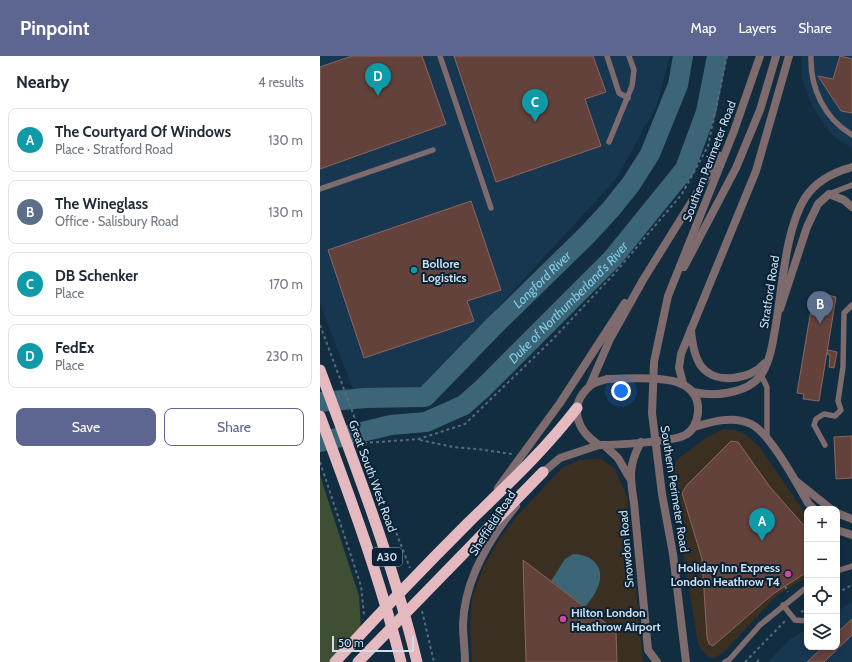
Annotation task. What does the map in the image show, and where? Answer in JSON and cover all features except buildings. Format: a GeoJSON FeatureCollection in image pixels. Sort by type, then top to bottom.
{"type":"FeatureCollection","features":[{"type":"Feature","properties":{"kind":"highway","name":"Great South West Road"},"geometry":{"type":"LineString","coordinates":[[322,374],[396,584],[417,662]]}},
{"type":"Feature","properties":{"kind":"highway"},"geometry":{"type":"LineString","coordinates":[[339,658],[441,550],[527,467],[557,434],[577,408]]}},
{"type":"Feature","properties":{"kind":"highway","name":"A30"},"geometry":{"type":"LineString","coordinates":[[320,416],[335,455],[380,589],[401,662]]}},
{"type":"Feature","properties":{"kind":"highway"},"geometry":{"type":"LineString","coordinates":[[358,662],[450,569],[542,472]]}},
{"type":"Feature","properties":{"kind":"street","name":"Southern Perimeter Road"},"geometry":{"type":"LineString","coordinates":[[686,662],[673,554],[662,494],[652,413],[654,362],[668,296],[734,131],[760,56]]}},
{"type":"Feature","properties":{"kind":"street","name":"Southern Perimeter Road"},"geometry":{"type":"LineString","coordinates":[[668,296],[702,236],[736,168],[760,110],[776,56]]}},
{"type":"Feature","properties":{"kind":"street"},"geometry":{"type":"LineString","coordinates":[[683,383],[679,368],[681,354],[756,171],[789,56]]}},
{"type":"Feature","properties":{"kind":"street"},"geometry":{"type":"LineString","coordinates":[[577,408],[582,396],[590,385],[610,339],[643,280],[698,193],[734,131]]}},
{"type":"Feature","properties":{"kind":"street","name":"Stratford Road"},"geometry":{"type":"LineString","coordinates":[[761,375],[768,358],[778,315],[784,267],[792,229],[800,207],[805,197],[822,180],[832,174],[852,167]]}},
{"type":"Feature","properties":{"kind":"street"},"geometry":{"type":"LineString","coordinates":[[778,315],[807,227],[818,204],[829,194],[844,200],[852,207]]}},
{"type":"Feature","properties":{"kind":"street"},"geometry":{"type":"LineString","coordinates":[[478,513],[523,456],[560,403],[621,308],[643,280]]}},
{"type":"Feature","properties":{"kind":"street"},"geometry":{"type":"LineString","coordinates":[[691,330],[697,357],[701,366],[708,373],[715,376],[734,378],[743,377],[756,371],[768,358]]}},
{"type":"Feature","properties":{"kind":"street"},"geometry":{"type":"LineString","coordinates":[[693,392],[702,394],[725,393],[745,387],[754,382],[761,375]]}},
{"type":"Feature","properties":{"kind":"street"},"geometry":{"type":"LineString","coordinates":[[590,385],[607,379],[669,380],[683,383],[693,392],[698,406],[694,427]]}},
{"type":"Feature","properties":{"kind":"street","name":"Snowdon Road"},"geometry":{"type":"LineString","coordinates":[[577,408],[578,421],[583,432],[618,458],[626,468],[630,479],[634,503],[648,650],[657,662]]}},
{"type":"Feature","properties":{"kind":"street","name":"Sheffield Road"},"geometry":{"type":"LineString","coordinates":[[465,662],[463,625],[470,586],[476,571],[487,548],[508,517],[542,472],[560,458],[602,445],[669,440],[684,436],[694,427],[720,420],[735,420],[751,424],[767,438],[796,481]]}},
{"type":"Feature","properties":{"kind":"street","name":"Snowdon Road"},"geometry":{"type":"LineString","coordinates":[[630,479],[633,460],[641,442]]}},
{"type":"Feature","properties":{"kind":"street"},"geometry":{"type":"LineString","coordinates":[[796,481],[812,506]]}},
{"type":"Feature","properties":{"kind":"street"},"geometry":{"type":"LineString","coordinates":[[796,481],[827,506]]}},
{"type":"Feature","properties":{"kind":"street"},"geometry":{"type":"LineString","coordinates":[[840,514],[852,519]]}},
{"type":"Feature","properties":{"kind":"street"},"geometry":{"type":"LineString","coordinates":[[840,531],[852,535]]}},
{"type":"Feature","properties":{"kind":"lane"},"geometry":{"type":"LineString","coordinates":[[440,56],[491,208]]}},
{"type":"Feature","properties":{"kind":"lane"},"geometry":{"type":"LineString","coordinates":[[607,56],[619,93],[628,98]]}},
{"type":"Feature","properties":{"kind":"lane"},"geometry":{"type":"LineString","coordinates":[[609,142],[632,86],[634,70],[629,56]]}},
{"type":"Feature","properties":{"kind":"lane"},"geometry":{"type":"LineString","coordinates":[[811,56],[813,84],[819,99],[830,117],[852,135]]}},
{"type":"Feature","properties":{"kind":"lane"},"geometry":{"type":"LineString","coordinates":[[320,189],[433,150]]}},
{"type":"Feature","properties":{"kind":"lane"},"geometry":{"type":"LineString","coordinates":[[829,194],[852,185]]}},
{"type":"Feature","properties":{"kind":"lane"},"geometry":{"type":"LineString","coordinates":[[825,445],[814,425],[816,419],[824,414],[835,416],[841,410],[838,401],[843,367],[844,313],[852,305]]}},
{"type":"Feature","properties":{"kind":"lane"},"geometry":{"type":"LineString","coordinates":[[761,375],[767,387],[767,438]]}},
{"type":"Feature","properties":{"kind":"lane"},"geometry":{"type":"LineString","coordinates":[[840,570],[852,566]]}},
{"type":"Feature","properties":{"kind":"lane"},"geometry":{"type":"LineString","coordinates":[[727,661],[760,625],[804,589]]}},
{"type":"Feature","properties":{"kind":"lane"},"geometry":{"type":"LineString","coordinates":[[783,605],[795,620],[804,621]]}},
{"type":"Feature","properties":{"kind":"path"},"geometry":{"type":"LineString","coordinates":[[364,444],[419,439],[465,424],[552,340],[614,274],[682,194],[708,146],[727,56]]}},
{"type":"Feature","properties":{"kind":"path","name":"Great South West Road"},"geometry":{"type":"LineString","coordinates":[[320,325],[364,444],[385,513],[394,526]]}},
{"type":"Feature","properties":{"kind":"path"},"geometry":{"type":"LineString","coordinates":[[419,439],[453,447],[477,448],[523,456]]}},
{"type":"Feature","properties":{"kind":"path"},"geometry":{"type":"LineString","coordinates":[[320,462],[341,520],[361,586],[366,621]]}},
{"type":"Feature","properties":{"kind":"path"},"geometry":{"type":"LineString","coordinates":[[840,591],[852,585]]}},
{"type":"Feature","properties":{"kind":"path"},"geometry":{"type":"LineString","coordinates":[[800,612],[804,610]]}},
{"type":"Feature","properties":{"kind":"path"},"geometry":{"type":"LineString","coordinates":[[745,662],[781,623],[787,619]]}},
{"type":"Feature","properties":{"kind":"path"},"geometry":{"type":"LineString","coordinates":[[757,662],[760,658]]}},
{"type":"Feature","properties":{"kind":"shaded area"},"geometry":{"type":"Polygon","coordinates":[[[320,56],[670,56],[656,107],[616,179],[422,390],[353,389],[320,304],[320,56]]]}},
{"type":"Feature","properties":{"kind":"shaded area"},"geometry":{"type":"Polygon","coordinates":[[[802,56],[852,56],[852,148],[837,139],[827,129],[811,104],[802,78],[802,56]]]}},
{"type":"Feature","properties":{"kind":"shaded area"},"geometry":{"type":"Polygon","coordinates":[[[723,429],[736,430],[745,434],[759,446],[804,512],[804,579],[776,596],[723,653],[714,658],[707,656],[698,645],[671,476],[676,461],[707,437],[723,429]]]}},
{"type":"Feature","properties":{"kind":"shaded area"},"geometry":{"type":"Polygon","coordinates":[[[600,458],[615,469],[627,497],[643,662],[472,662],[470,626],[472,598],[483,568],[499,540],[516,517],[562,468],[579,460],[600,458]]]}},
{"type":"Feature","properties":{"kind":"shaded area"},"geometry":{"type":"Polygon","coordinates":[[[573,554],[587,557],[596,564],[599,569],[600,582],[593,596],[585,607],[551,581],[565,559],[573,554]]]}},
{"type":"Feature","properties":{"kind":"shaded area"},"geometry":{"type":"Polygon","coordinates":[[[852,602],[852,662],[768,662],[790,639],[804,631],[804,650],[840,650],[840,609],[852,602]]]}},
{"type":"Feature","properties":{"kind":"green space"},"geometry":{"type":"Polygon","coordinates":[[[320,475],[359,596],[361,628],[331,662],[320,662],[320,475]]]}},
{"type":"Feature","properties":{"kind":"waterway","name":"Longford River"},"geometry":{"type":"LineString","coordinates":[[320,402],[365,398],[425,397],[492,328],[588,234],[631,184],[650,154],[678,85],[683,56]]}},
{"type":"Feature","properties":{"kind":"waterway","name":"Duke of Northumberland's River"},"geometry":{"type":"LineString","coordinates":[[320,442],[391,425],[426,422],[464,405],[482,389],[612,259],[685,169],[706,112],[717,56]]}},
{"type":"Feature","properties":{"kind":"place","name":"FedEx"},"geometry":{"type":"Point","coordinates":[378,96]}},
{"type":"Feature","properties":{"kind":"place","name":"DB Schenker"},"geometry":{"type":"Point","coordinates":[535,122]}},
{"type":"Feature","properties":{"kind":"place","name":"Bollore Logistics"},"geometry":{"type":"Point","coordinates":[414,270]}},
{"type":"Feature","properties":{"kind":"place","name":"The Wineglass"},"geometry":{"type":"Point","coordinates":[820,324]}},
{"type":"Feature","properties":{"kind":"place","name":"The Courtyard Of Windows"},"geometry":{"type":"Point","coordinates":[762,541]}},
{"type":"Feature","properties":{"kind":"place","name":"Holiday Inn Express London Heathrow T4"},"geometry":{"type":"Point","coordinates":[788,574]}},
{"type":"Feature","properties":{"kind":"place","name":"Hilton London Heathrow Airport"},"geometry":{"type":"Point","coordinates":[563,619]}}]}
